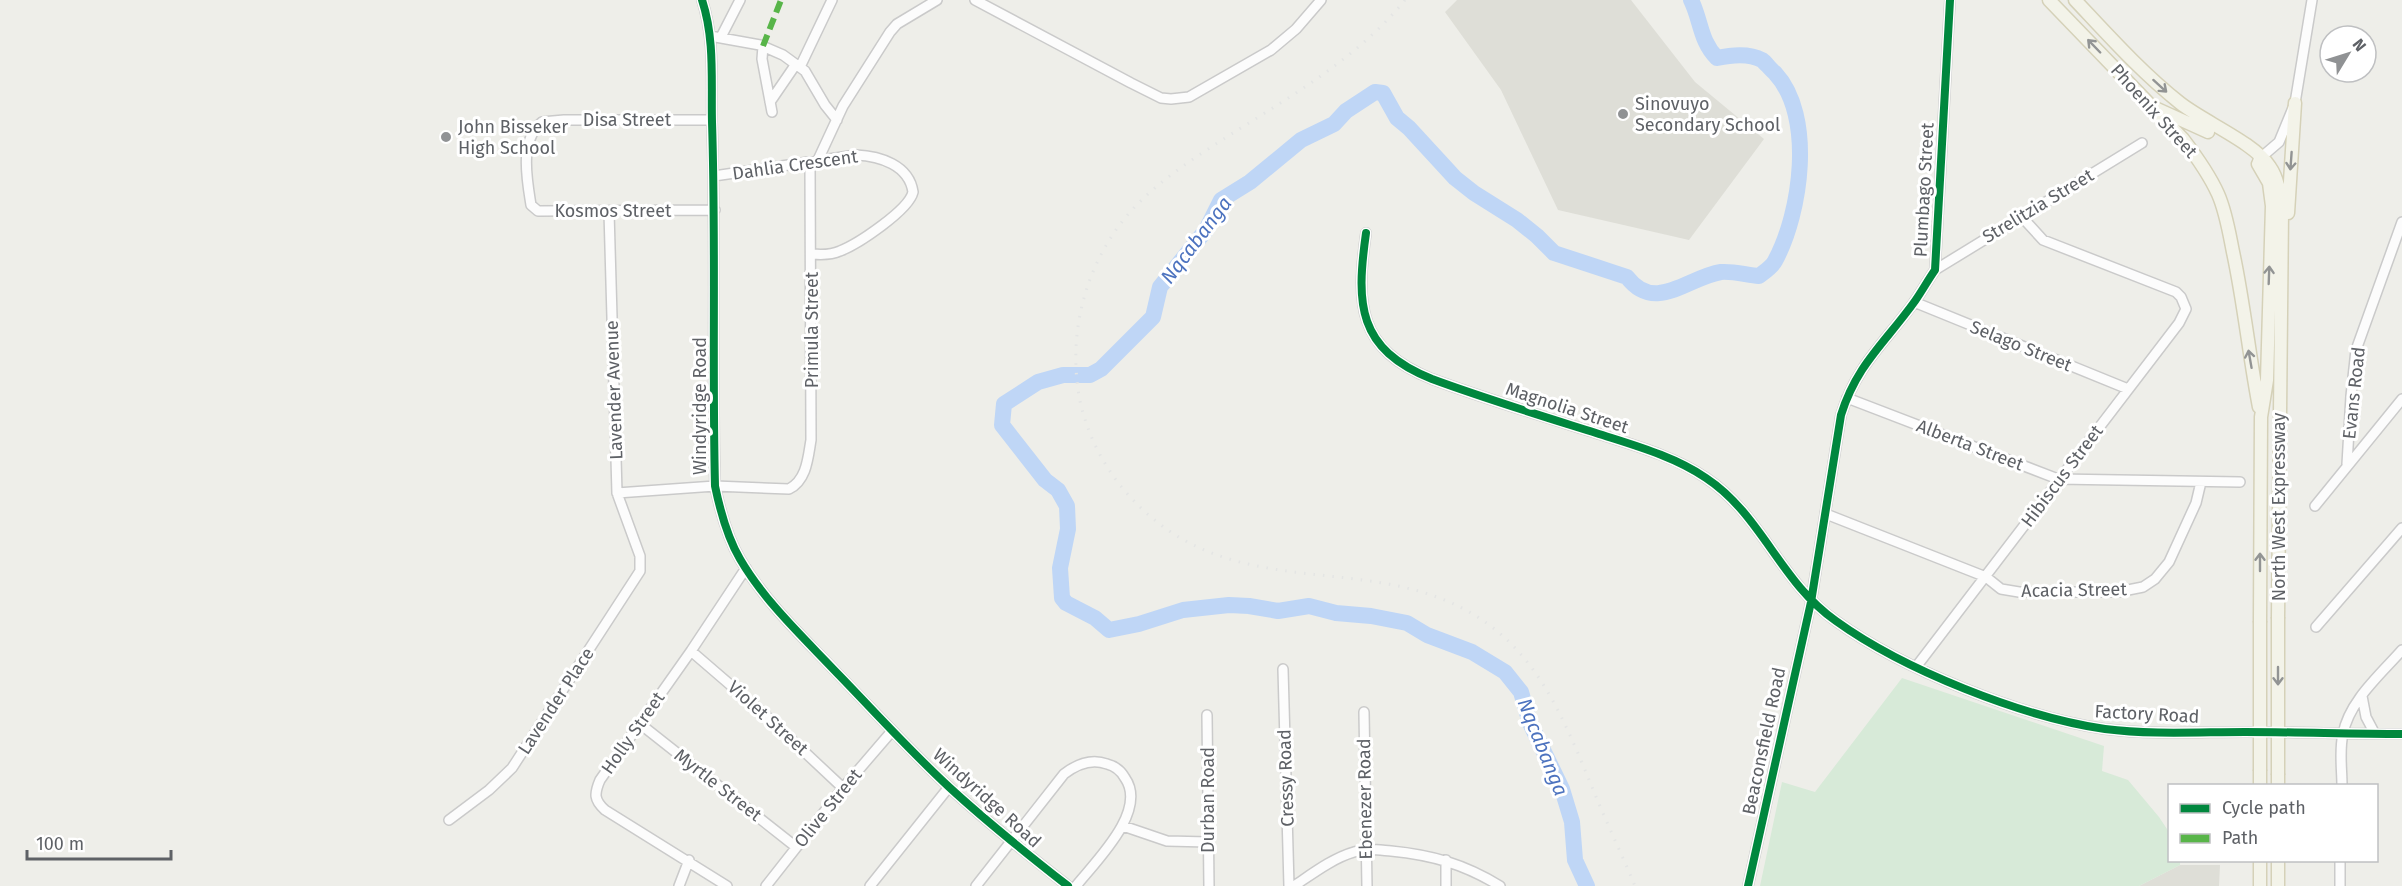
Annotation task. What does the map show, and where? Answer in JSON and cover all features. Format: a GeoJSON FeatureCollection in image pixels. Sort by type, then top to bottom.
{"type":"FeatureCollection","features":[{"type":"Feature","properties":{"kind":"main road","name":"Phoenix Street"},"geometry":{"type":"LineString","coordinates":[[2049,0],[2155,108],[2197,157],[2218,194],[2226,217],[2238,275],[2249,354],[2262,417]]}},
{"type":"Feature","properties":{"kind":"main road","name":"Phoenix Street"},"geometry":{"type":"LineString","coordinates":[[2074,0],[2180,103],[2270,166],[2278,188],[2281,229]]}},
{"type":"Feature","properties":{"kind":"main road"},"geometry":{"type":"LineString","coordinates":[[2281,303],[2295,103]]}},
{"type":"Feature","properties":{"kind":"main road"},"geometry":{"type":"LineString","coordinates":[[2155,108],[2196,125],[2259,159],[2269,183],[2272,206],[2267,380],[2262,417]]}},
{"type":"Feature","properties":{"kind":"main road","name":"North West Expressway"},"geometry":{"type":"LineString","coordinates":[[2278,780],[2281,229]]}},
{"type":"Feature","properties":{"kind":"main road","name":"North West Expressway"},"geometry":{"type":"LineString","coordinates":[[2260,784],[2262,417]]}},
{"type":"Feature","properties":{"kind":"main road"},"geometry":{"type":"LineString","coordinates":[[2260,862],[2260,886]]}},
{"type":"Feature","properties":{"kind":"main road"},"geometry":{"type":"LineString","coordinates":[[2278,862],[2278,886]]}},
{"type":"Feature","properties":{"kind":"street","name":"Windyridge Road"},"geometry":{"type":"LineString","coordinates":[[702,0],[710,36],[715,210],[716,486],[718,502],[731,540],[746,568],[778,611],[892,731],[949,787],[1010,841],[1068,886]]}},
{"type":"Feature","properties":{"kind":"street"},"geometry":{"type":"LineString","coordinates":[[721,37],[740,0]]}},
{"type":"Feature","properties":{"kind":"street"},"geometry":{"type":"LineString","coordinates":[[763,46],[762,59],[771,107],[798,65],[832,0]]}},
{"type":"Feature","properties":{"kind":"street"},"geometry":{"type":"LineString","coordinates":[[814,163],[843,106],[890,32],[897,24],[937,0]]}},
{"type":"Feature","properties":{"kind":"street"},"geometry":{"type":"LineString","coordinates":[[975,0],[1140,88],[1161,98],[1171,99],[1189,97],[1271,50],[1296,29],[1321,0]]}},
{"type":"Feature","properties":{"kind":"street","name":"Plumbago Street"},"geometry":{"type":"LineString","coordinates":[[1811,602],[1838,428],[1847,398],[1863,366],[1914,302],[1935,270],[1950,0]]}},
{"type":"Feature","properties":{"kind":"street"},"geometry":{"type":"LineString","coordinates":[[2259,159],[2279,142],[2295,103],[2312,0]]}},
{"type":"Feature","properties":{"kind":"street"},"geometry":{"type":"LineString","coordinates":[[710,36],[763,46],[798,65],[810,77],[825,105],[837,120]]}},
{"type":"Feature","properties":{"kind":"street","name":"Disa Street"},"geometry":{"type":"LineString","coordinates":[[528,188],[528,146],[531,134],[542,122],[712,120]]}},
{"type":"Feature","properties":{"kind":"street","name":"Strelitzia Street"},"geometry":{"type":"LineString","coordinates":[[1935,270],[2142,143]]}},
{"type":"Feature","properties":{"kind":"street","name":"Dahlia Crescent"},"geometry":{"type":"LineString","coordinates":[[714,176],[856,155],[881,158],[904,173],[914,192],[907,204],[859,241],[830,254],[812,254]]}},
{"type":"Feature","properties":{"kind":"street","name":"Primula Street"},"geometry":{"type":"LineString","coordinates":[[716,486],[789,489],[798,482],[805,471],[811,440],[814,163]]}},
{"type":"Feature","properties":{"kind":"street","name":"Kosmos Street"},"geometry":{"type":"LineString","coordinates":[[528,188],[531,205],[538,211],[715,210]]}},
{"type":"Feature","properties":{"kind":"street","name":"Lavender Avenue"},"geometry":{"type":"LineString","coordinates":[[609,212],[617,493],[641,564]]}},
{"type":"Feature","properties":{"kind":"street","name":"Hibiscus Street"},"geometry":{"type":"LineString","coordinates":[[1916,667],[2185,315],[2186,309],[2181,297],[2166,288],[2043,240],[2021,216]]}},
{"type":"Feature","properties":{"kind":"street","name":"Evans Road"},"geometry":{"type":"LineString","coordinates":[[2347,464],[2356,350],[2402,222]]}},
{"type":"Feature","properties":{"kind":"street","name":"Magnolia Street"},"geometry":{"type":"LineString","coordinates":[[1366,233],[1360,275],[1361,300],[1371,331],[1389,354],[1416,373],[1635,446],[1685,466],[1706,478],[1739,507],[1792,581],[1811,602]]}},
{"type":"Feature","properties":{"kind":"street","name":"Selago Street"},"geometry":{"type":"LineString","coordinates":[[1914,302],[2128,389]]}},
{"type":"Feature","properties":{"kind":"street","name":"Alberta Street"},"geometry":{"type":"LineString","coordinates":[[1847,398],[2058,479],[2240,482]]}},
{"type":"Feature","properties":{"kind":"street"},"geometry":{"type":"LineString","coordinates":[[2314,506],[2402,399]]}},
{"type":"Feature","properties":{"kind":"street","name":"Acacia Street"},"geometry":{"type":"LineString","coordinates":[[1826,514],[1986,577],[2001,589],[2019,592],[2118,592],[2143,587],[2155,579],[2169,562],[2196,503],[2201,482]]}},
{"type":"Feature","properties":{"kind":"street"},"geometry":{"type":"LineString","coordinates":[[617,493],[716,486]]}},
{"type":"Feature","properties":{"kind":"street"},"geometry":{"type":"LineString","coordinates":[[2316,627],[2402,528]]}},
{"type":"Feature","properties":{"kind":"street","name":"Lavender Place"},"geometry":{"type":"LineString","coordinates":[[449,820],[489,790],[512,768],[636,578],[641,564]]}},
{"type":"Feature","properties":{"kind":"street","name":"Holly Street"},"geometry":{"type":"LineString","coordinates":[[727,886],[689,860],[605,810],[596,799],[600,780],[746,568]]}},
{"type":"Feature","properties":{"kind":"street","name":"Factory Road"},"geometry":{"type":"LineString","coordinates":[[1811,602],[1854,633],[1916,667],[2026,710],[2091,727],[2174,732],[2402,734]]}},
{"type":"Feature","properties":{"kind":"street","name":"Beaconsfield Road"},"geometry":{"type":"LineString","coordinates":[[1748,886],[1811,602]]}},
{"type":"Feature","properties":{"kind":"street"},"geometry":{"type":"LineString","coordinates":[[2342,784],[2343,734],[2350,715],[2362,696],[2402,650]]}},
{"type":"Feature","properties":{"kind":"street","name":"Violet Street"},"geometry":{"type":"LineString","coordinates":[[691,651],[763,713],[843,788]]}},
{"type":"Feature","properties":{"kind":"street","name":"Cressy Road"},"geometry":{"type":"LineString","coordinates":[[1283,669],[1292,886]]}},
{"type":"Feature","properties":{"kind":"street"},"geometry":{"type":"LineString","coordinates":[[2362,696],[2366,717],[2375,734]]}},
{"type":"Feature","properties":{"kind":"street","name":"Ebenezer Road"},"geometry":{"type":"LineString","coordinates":[[1364,712],[1367,886]]}},
{"type":"Feature","properties":{"kind":"street","name":"Durban Road"},"geometry":{"type":"LineString","coordinates":[[1207,714],[1209,886]]}},
{"type":"Feature","properties":{"kind":"street","name":"Myrtle Street"},"geometry":{"type":"LineString","coordinates":[[639,723],[796,847]]}},
{"type":"Feature","properties":{"kind":"street","name":"Olive Street"},"geometry":{"type":"LineString","coordinates":[[766,886],[843,788],[892,731]]}},
{"type":"Feature","properties":{"kind":"street"},"geometry":{"type":"LineString","coordinates":[[976,886],[1064,774],[1074,766],[1090,762],[1110,764],[1128,781],[1131,789],[1131,806],[1123,826],[1076,886]]}},
{"type":"Feature","properties":{"kind":"street"},"geometry":{"type":"LineString","coordinates":[[870,886],[949,787]]}},
{"type":"Feature","properties":{"kind":"street"},"geometry":{"type":"LineString","coordinates":[[1123,826],[1167,841],[1208,842]]}},
{"type":"Feature","properties":{"kind":"street"},"geometry":{"type":"LineString","coordinates":[[1292,886],[1352,852],[1367,849],[1414,853],[1446,860],[1500,886]]}},
{"type":"Feature","properties":{"kind":"street"},"geometry":{"type":"LineString","coordinates":[[679,886],[689,860]]}},
{"type":"Feature","properties":{"kind":"street"},"geometry":{"type":"LineString","coordinates":[[1446,860],[1446,886]]}},
{"type":"Feature","properties":{"kind":"street"},"geometry":{"type":"LineString","coordinates":[[2340,862],[2340,886]]}},
{"type":"Feature","properties":{"kind":"shaded area","name":"Sinovuyo Secondary School"},"geometry":{"type":"Polygon","coordinates":[[[1457,0],[1631,0],[1695,82],[1764,139],[1689,240],[1558,210],[1501,90],[1445,12],[1457,0]]]}},
{"type":"Feature","properties":{"kind":"shaded area"},"geometry":{"type":"Polygon","coordinates":[[[2180,865],[2220,865],[2219,886],[2139,886],[2180,865]]]}},
{"type":"Feature","properties":{"kind":"green space"},"geometry":{"type":"Polygon","coordinates":[[[1902,678],[2104,746],[2102,771],[2128,780],[2159,817],[2168,830],[2168,862],[2180,862],[2180,865],[2139,886],[1760,886],[1782,782],[1815,792],[1902,678]]]}},
{"type":"Feature","properties":{"kind":"waterway","name":"Nqcabanga"},"geometry":{"type":"LineString","coordinates":[[1587,886],[1575,860],[1572,822],[1562,789],[1530,723],[1521,692],[1505,672],[1472,652],[1427,635],[1407,623],[1371,616],[1336,613],[1309,606],[1278,611],[1229,605],[1183,610],[1139,624],[1109,630],[1095,618],[1066,603],[1062,598],[1060,568],[1068,529],[1067,506],[1058,490],[1045,480],[1002,425],[1004,404],[1038,382],[1063,375],[1090,375],[1101,369],[1153,317],[1160,287],[1206,230],[1221,200],[1250,182],[1301,140],[1334,124],[1346,111],[1375,92],[1383,93],[1397,118],[1455,178],[1517,220],[1554,253],[1627,277],[1638,288],[1649,293],[1672,290],[1721,272],[1759,276],[1775,261],[1792,217],[1800,165],[1796,114],[1788,91],[1762,60],[1734,55],[1717,58],[1707,45],[1691,0]]}},
{"type":"Feature","properties":{"kind":"railway"},"geometry":{"type":"LineString","coordinates":[[1405,0],[1386,22],[1342,60],[1295,94],[1180,168],[1140,201],[1118,227],[1095,267],[1081,310],[1076,355],[1080,401],[1095,444],[1118,483],[1139,506],[1180,538],[1223,557],[1268,568],[1406,588],[1450,602],[1492,627],[1511,644],[1543,684],[1567,728],[1635,886]]}},
{"type":"Feature","properties":{"kind":"marked path"},"geometry":{"type":"LineString","coordinates":[[763,46],[781,0]]}},
{"type":"Feature","properties":{"kind":"cycle path"},"geometry":{"type":"LineString","coordinates":[[702,0],[709,30],[712,60],[715,486],[731,542],[750,575],[773,604],[906,745],[978,813],[1068,886]]}},
{"type":"Feature","properties":{"kind":"cycle path"},"geometry":{"type":"LineString","coordinates":[[1748,886],[1811,602],[1841,415],[1855,382],[1864,368],[1915,301],[1935,270],[1950,0]]}},
{"type":"Feature","properties":{"kind":"cycle path"},"geometry":{"type":"LineString","coordinates":[[1366,233],[1363,258],[1363,302],[1367,321],[1376,338],[1389,354],[1407,367],[1432,379],[1639,447],[1694,470],[1725,493],[1742,510],[1785,568],[1817,605],[1836,621],[1864,639],[1929,674],[2038,714],[2105,729],[2157,733],[2402,734]]}},
{"type":"Feature","properties":{"kind":"place","name":"Sinovuyo Secondary School"},"geometry":{"type":"Point","coordinates":[1623,114]}},
{"type":"Feature","properties":{"kind":"place","name":"John Bisseker High School"},"geometry":{"type":"Point","coordinates":[446,137]}}]}
